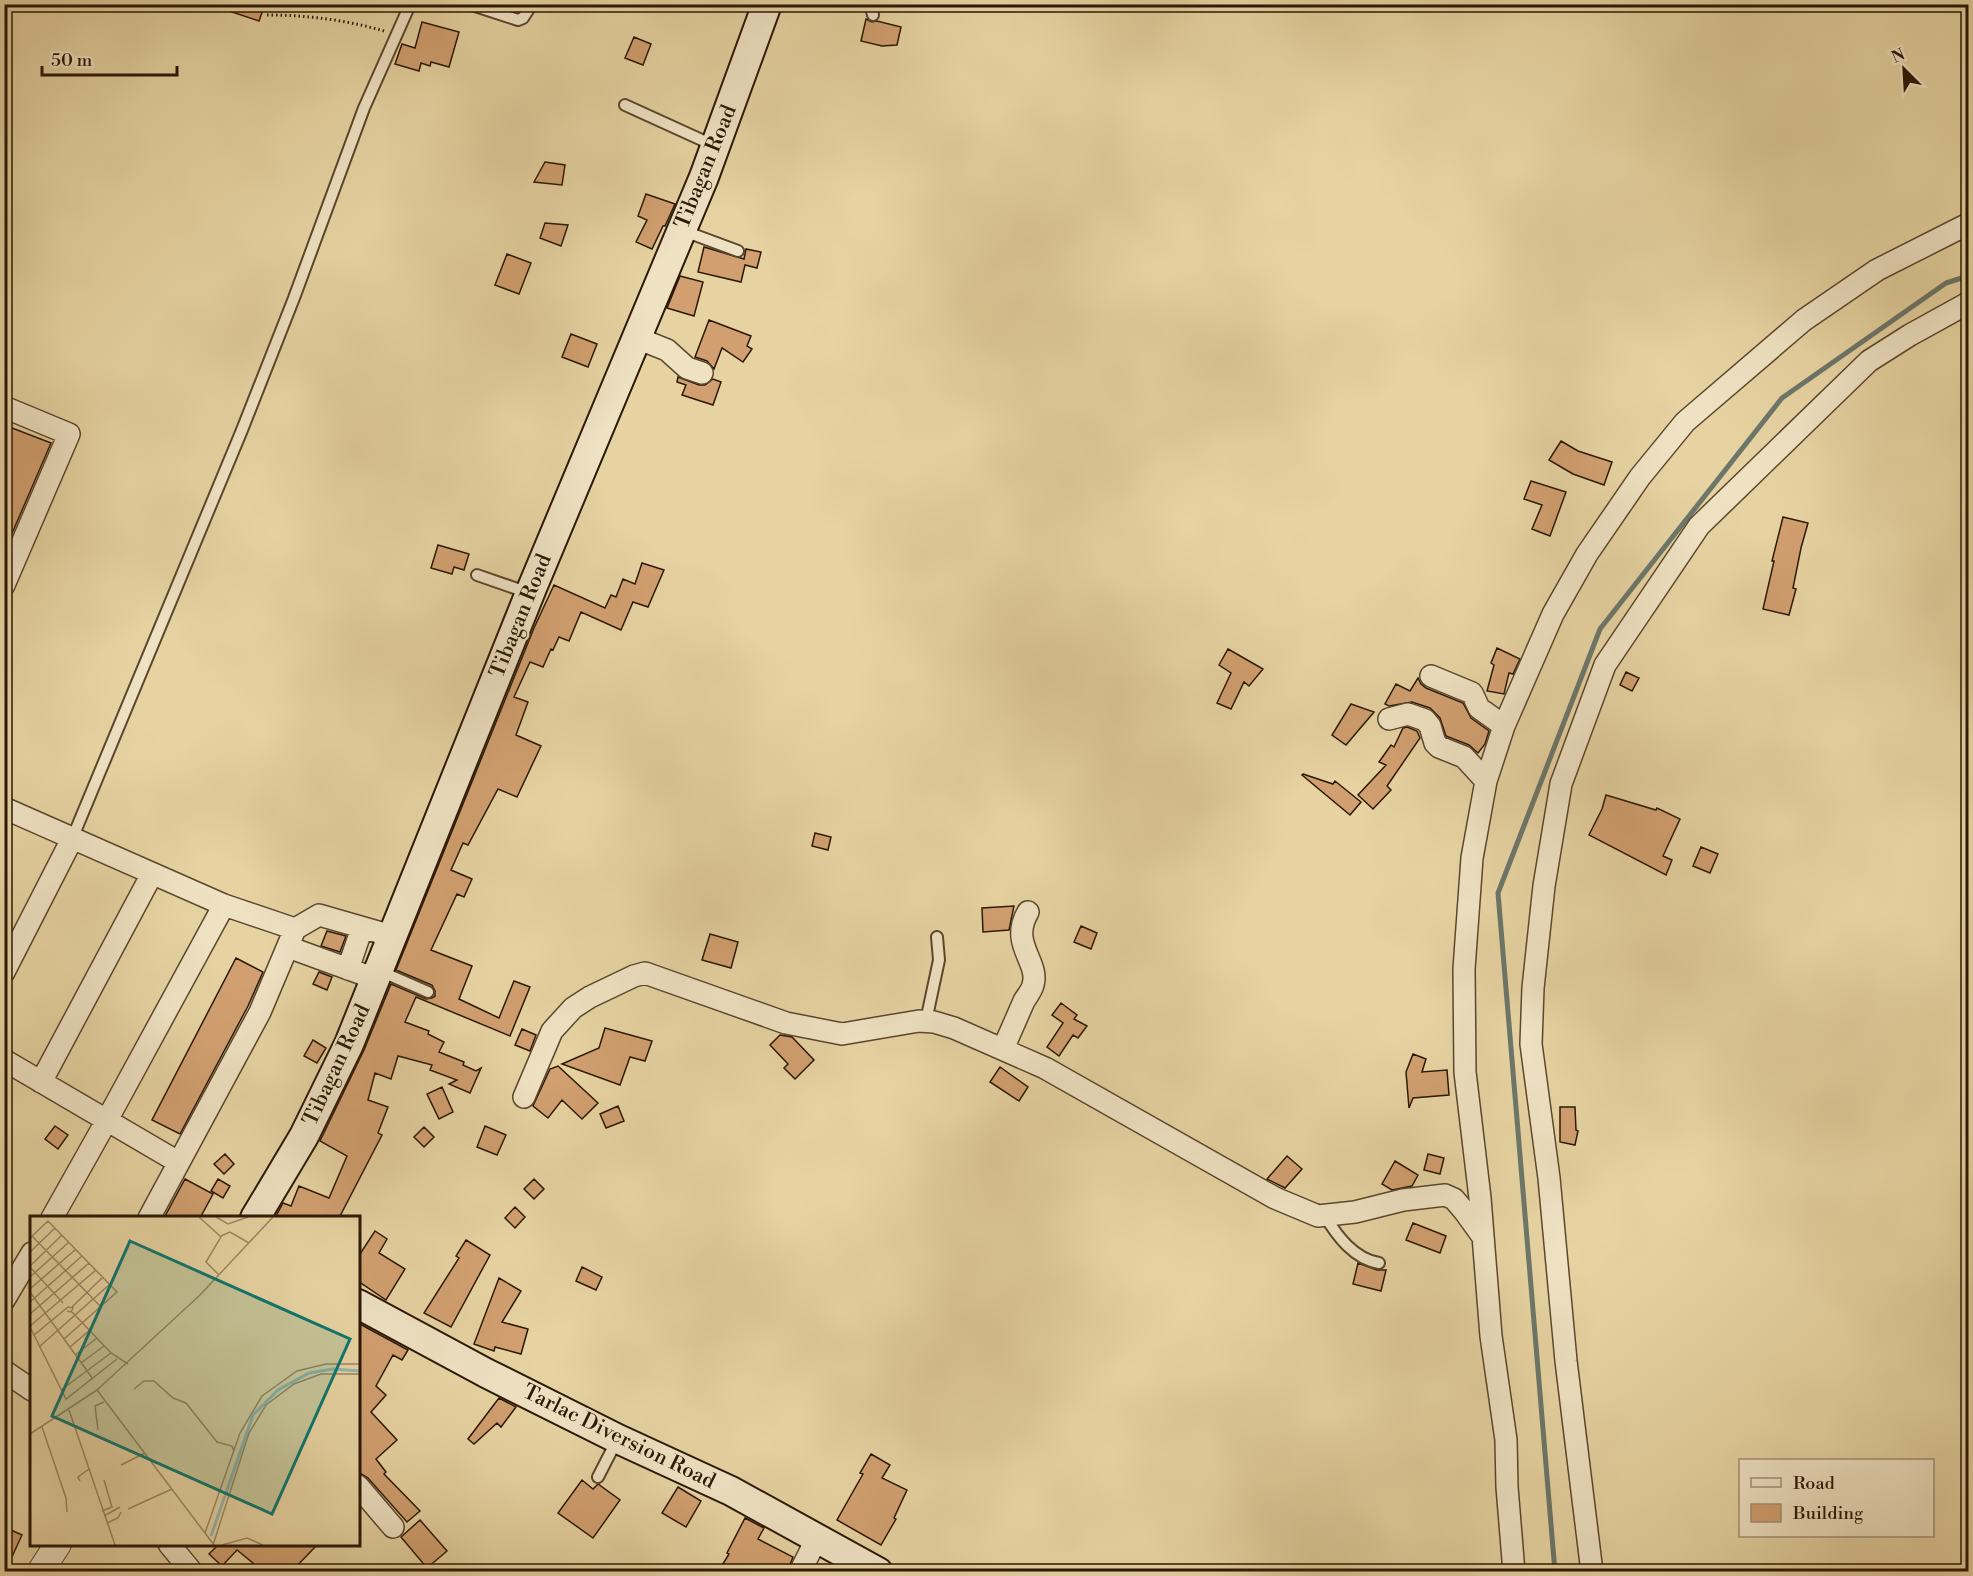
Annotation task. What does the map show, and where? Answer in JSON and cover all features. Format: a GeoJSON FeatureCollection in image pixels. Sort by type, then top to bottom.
{"type":"FeatureCollection","features":[{"type":"Feature","properties":{"kind":"main road","name":"Tibagan Road"},"geometry":{"type":"LineString","coordinates":[[256,1216],[304,1136],[349,1044],[529,593],[716,146],[767,4]]}},
{"type":"Feature","properties":{"kind":"main road","name":"Tarlac Diversion Road"},"geometry":{"type":"LineString","coordinates":[[360,1305],[486,1373],[618,1439],[731,1491],[878,1572]]}},
{"type":"Feature","properties":{"kind":"street"},"geometry":{"type":"LineString","coordinates":[[1514,1572],[1506,1440],[1491,1336],[1484,1237],[1465,1072],[1464,969],[1472,858],[1486,781],[1504,726],[1553,614],[1587,554],[1640,477],[1685,422],[1803,320],[1877,270],[1968,224]]}},
{"type":"Feature","properties":{"kind":"street"},"geometry":{"type":"LineString","coordinates":[[1592,1572],[1566,1361],[1549,1178],[1531,1044],[1533,988],[1544,886],[1561,784],[1605,665],[1699,526],[1869,361],[1968,303]]}},
{"type":"Feature","properties":{"kind":"street"},"geometry":{"type":"LineString","coordinates":[[637,338],[667,350],[687,368],[702,373]]}},
{"type":"Feature","properties":{"kind":"street"},"geometry":{"type":"LineString","coordinates":[[4,407],[69,434],[4,585]]}},
{"type":"Feature","properties":{"kind":"street"},"geometry":{"type":"LineString","coordinates":[[1431,676],[1472,693],[1479,708],[1504,726]]}},
{"type":"Feature","properties":{"kind":"street"},"geometry":{"type":"LineString","coordinates":[[1389,719],[1408,714],[1425,720],[1430,726],[1438,747],[1464,758],[1486,781]]}},
{"type":"Feature","properties":{"kind":"street"},"geometry":{"type":"LineString","coordinates":[[4,808],[224,904],[348,969],[378,975]]}},
{"type":"Feature","properties":{"kind":"street"},"geometry":{"type":"LineString","coordinates":[[4,972],[72,838]]}},
{"type":"Feature","properties":{"kind":"street"},"geometry":{"type":"LineString","coordinates":[[41,1082],[152,874]]}},
{"type":"Feature","properties":{"kind":"street"},"geometry":{"type":"LineString","coordinates":[[53,1216],[224,904]]}},
{"type":"Feature","properties":{"kind":"street"},"geometry":{"type":"LineString","coordinates":[[1003,1049],[1034,984],[1030,962],[1021,936],[1023,920],[1028,912]]}},
{"type":"Feature","properties":{"kind":"street"},"geometry":{"type":"LineString","coordinates":[[150,1216],[260,1012],[292,938],[319,915],[392,936]]}},
{"type":"Feature","properties":{"kind":"street"},"geometry":{"type":"LineString","coordinates":[[348,969],[362,928]]}},
{"type":"Feature","properties":{"kind":"street"},"geometry":{"type":"LineString","coordinates":[[524,1097],[552,1031],[573,1008],[640,974],[657,977],[786,1023],[842,1034],[926,1021],[954,1028],[1045,1068],[1275,1198],[1318,1216],[1355,1212],[1402,1200],[1445,1195],[1454,1200],[1484,1237]]}},
{"type":"Feature","properties":{"kind":"street"},"geometry":{"type":"LineString","coordinates":[[4,1060],[178,1162]]}},
{"type":"Feature","properties":{"kind":"street"},"geometry":{"type":"LineString","coordinates":[[4,1300],[30,1256]]}},
{"type":"Feature","properties":{"kind":"street"},"geometry":{"type":"LineString","coordinates":[[4,1371],[30,1389]]}},
{"type":"Feature","properties":{"kind":"street"},"geometry":{"type":"LineString","coordinates":[[360,1488],[393,1527]]}},
{"type":"Feature","properties":{"kind":"street"},"geometry":{"type":"LineString","coordinates":[[800,1572],[817,1538]]}},
{"type":"Feature","properties":{"kind":"street"},"geometry":{"type":"LineString","coordinates":[[40,1572],[57,1546]]}},
{"type":"Feature","properties":{"kind":"street"},"geometry":{"type":"LineString","coordinates":[[170,1546],[192,1572]]}},
{"type":"Feature","properties":{"kind":"lane"},"geometry":{"type":"LineString","coordinates":[[72,838],[242,430],[294,298],[364,108],[412,4]]}},
{"type":"Feature","properties":{"kind":"lane"},"geometry":{"type":"LineString","coordinates":[[469,4],[518,20],[523,18],[532,4]]}},
{"type":"Feature","properties":{"kind":"lane"},"geometry":{"type":"LineString","coordinates":[[625,105],[716,146]]}},
{"type":"Feature","properties":{"kind":"lane"},"geometry":{"type":"LineString","coordinates":[[680,230],[738,251]]}},
{"type":"Feature","properties":{"kind":"lane"},"geometry":{"type":"LineString","coordinates":[[477,575],[529,593]]}},
{"type":"Feature","properties":{"kind":"lane"},"geometry":{"type":"LineString","coordinates":[[926,1021],[939,960],[937,937]]}},
{"type":"Feature","properties":{"kind":"lane"},"geometry":{"type":"LineString","coordinates":[[378,975],[428,992]]}},
{"type":"Feature","properties":{"kind":"lane"},"geometry":{"type":"LineString","coordinates":[[1325,1216],[1339,1236],[1357,1254],[1369,1261],[1379,1263]]}},
{"type":"Feature","properties":{"kind":"lane"},"geometry":{"type":"LineString","coordinates":[[598,1477],[618,1439]]}},
{"type":"Feature","properties":{"kind":"path"},"geometry":{"type":"LineString","coordinates":[[267,15],[306,15],[360,24],[397,34]]}},
{"type":"Feature","properties":{"kind":"building"},"geometry":{"type":"Polygon","coordinates":[[[217,4],[265,4],[259,21],[217,7],[217,4]]]}},
{"type":"Feature","properties":{"kind":"building"},"geometry":{"type":"Polygon","coordinates":[[[866,19],[901,27],[897,45],[882,46],[861,41],[866,19]]]}},
{"type":"Feature","properties":{"kind":"building"},"geometry":{"type":"Polygon","coordinates":[[[422,22],[459,32],[449,67],[431,62],[430,66],[421,63],[419,71],[395,64],[402,44],[415,48],[422,22]]]}},
{"type":"Feature","properties":{"kind":"building"},"geometry":{"type":"Polygon","coordinates":[[[634,37],[651,44],[643,65],[625,58],[634,37]]]}},
{"type":"Feature","properties":{"kind":"building"},"geometry":{"type":"Polygon","coordinates":[[[545,162],[565,165],[562,185],[534,182],[545,162]]]}},
{"type":"Feature","properties":{"kind":"building"},"geometry":{"type":"Polygon","coordinates":[[[646,194],[675,204],[652,249],[636,242],[647,220],[638,216],[646,194]]]}},
{"type":"Feature","properties":{"kind":"building"},"geometry":{"type":"Polygon","coordinates":[[[545,223],[568,225],[561,246],[540,238],[545,223]]]}},
{"type":"Feature","properties":{"kind":"building"},"geometry":{"type":"Polygon","coordinates":[[[704,247],[744,259],[746,249],[761,252],[757,268],[745,265],[741,282],[698,272],[704,247]]]}},
{"type":"Feature","properties":{"kind":"building"},"geometry":{"type":"Polygon","coordinates":[[[507,254],[531,263],[519,294],[495,285],[507,254]]]}},
{"type":"Feature","properties":{"kind":"building"},"geometry":{"type":"Polygon","coordinates":[[[680,276],[703,282],[694,316],[667,308],[680,276]]]}},
{"type":"Feature","properties":{"kind":"building"},"geometry":{"type":"Polygon","coordinates":[[[709,320],[751,336],[747,346],[752,349],[743,362],[722,348],[714,369],[707,361],[695,357],[709,320]]]}},
{"type":"Feature","properties":{"kind":"building"},"geometry":{"type":"Polygon","coordinates":[[[571,334],[597,344],[588,367],[562,357],[571,334]]]}},
{"type":"Feature","properties":{"kind":"building"},"geometry":{"type":"Polygon","coordinates":[[[678,377],[699,385],[705,385],[713,379],[721,382],[713,405],[682,395],[686,385],[677,382],[678,377]]]}},
{"type":"Feature","properties":{"kind":"building"},"geometry":{"type":"Polygon","coordinates":[[[12,428],[51,443],[4,552],[4,446],[12,428]]]}},
{"type":"Feature","properties":{"kind":"building"},"geometry":{"type":"Polygon","coordinates":[[[1561,441],[1578,451],[1612,462],[1604,485],[1573,474],[1549,460],[1561,441]]]}},
{"type":"Feature","properties":{"kind":"building"},"geometry":{"type":"Polygon","coordinates":[[[1531,481],[1566,492],[1550,536],[1532,529],[1542,505],[1524,499],[1531,481]]]}},
{"type":"Feature","properties":{"kind":"building"},"geometry":{"type":"Polygon","coordinates":[[[1783,517],[1808,523],[1789,615],[1763,609],[1783,517]]]}},
{"type":"Feature","properties":{"kind":"building"},"geometry":{"type":"Polygon","coordinates":[[[438,545],[469,554],[464,570],[454,567],[452,574],[431,568],[438,545]]]}},
{"type":"Feature","properties":{"kind":"building"},"geometry":{"type":"Polygon","coordinates":[[[642,563],[664,570],[648,607],[633,602],[621,630],[581,612],[569,641],[559,637],[543,667],[530,662],[514,697],[528,702],[516,735],[541,746],[517,797],[498,789],[468,845],[463,843],[451,870],[472,879],[464,897],[457,894],[431,950],[472,966],[459,999],[499,1018],[514,981],[530,987],[510,1036],[416,997],[405,1022],[429,1031],[428,1034],[444,1042],[439,1052],[464,1062],[463,1065],[476,1071],[481,1068],[470,1093],[449,1084],[457,1080],[430,1070],[432,1065],[398,1056],[391,1079],[375,1073],[368,1100],[388,1107],[378,1133],[382,1135],[340,1216],[276,1216],[283,1203],[291,1206],[299,1186],[329,1198],[347,1156],[320,1141],[364,1050],[391,984],[426,999],[435,996],[432,985],[396,970],[534,628],[554,585],[605,608],[611,595],[616,597],[623,579],[635,584],[642,563]]]}},
{"type":"Feature","properties":{"kind":"building"},"geometry":{"type":"Polygon","coordinates":[[[1497,648],[1520,659],[1513,674],[1509,673],[1504,694],[1487,691],[1494,665],[1491,663],[1497,648]]]}},
{"type":"Feature","properties":{"kind":"building"},"geometry":{"type":"Polygon","coordinates":[[[1228,649],[1263,669],[1249,686],[1244,682],[1231,709],[1217,703],[1231,673],[1219,665],[1228,649]]]}},
{"type":"Feature","properties":{"kind":"building"},"geometry":{"type":"Polygon","coordinates":[[[1626,672],[1639,678],[1632,691],[1620,685],[1626,672]]]}},
{"type":"Feature","properties":{"kind":"building"},"geometry":{"type":"Polygon","coordinates":[[[1418,678],[1426,688],[1463,703],[1471,718],[1489,731],[1485,744],[1478,753],[1469,745],[1446,736],[1440,718],[1430,708],[1412,702],[1389,706],[1385,704],[1396,684],[1410,691],[1418,678]]]}},
{"type":"Feature","properties":{"kind":"building"},"geometry":{"type":"Polygon","coordinates":[[[1351,704],[1374,712],[1346,745],[1332,735],[1351,704]]]}},
{"type":"Feature","properties":{"kind":"building"},"geometry":{"type":"Polygon","coordinates":[[[1407,727],[1417,731],[1420,738],[1387,786],[1391,790],[1373,809],[1358,795],[1386,765],[1379,762],[1391,745],[1394,747],[1403,728],[1407,727]]]}},
{"type":"Feature","properties":{"kind":"building"},"geometry":{"type":"Polygon","coordinates":[[[1303,774],[1333,784],[1335,781],[1361,802],[1350,815],[1303,774]]]}},
{"type":"Feature","properties":{"kind":"building"},"geometry":{"type":"Polygon","coordinates":[[[1606,795],[1656,810],[1657,808],[1680,819],[1663,856],[1672,860],[1666,875],[1589,835],[1606,795]]]}},
{"type":"Feature","properties":{"kind":"building"},"geometry":{"type":"Polygon","coordinates":[[[815,833],[831,837],[828,850],[812,846],[815,833]]]}},
{"type":"Feature","properties":{"kind":"building"},"geometry":{"type":"Polygon","coordinates":[[[1701,847],[1718,854],[1710,873],[1693,866],[1701,847]]]}},
{"type":"Feature","properties":{"kind":"building"},"geometry":{"type":"Polygon","coordinates":[[[1014,906],[1009,930],[983,932],[982,908],[1014,906]]]}},
{"type":"Feature","properties":{"kind":"building"},"geometry":{"type":"Polygon","coordinates":[[[1081,926],[1097,933],[1091,949],[1074,942],[1081,926]]]}},
{"type":"Feature","properties":{"kind":"building"},"geometry":{"type":"Polygon","coordinates":[[[327,931],[346,936],[340,952],[321,946],[327,931]]]}},
{"type":"Feature","properties":{"kind":"building"},"geometry":{"type":"Polygon","coordinates":[[[710,934],[738,942],[731,968],[702,960],[710,934]]]}},
{"type":"Feature","properties":{"kind":"building"},"geometry":{"type":"Polygon","coordinates":[[[236,958],[263,972],[248,1006],[180,1134],[152,1120],[236,958]]]}},
{"type":"Feature","properties":{"kind":"building"},"geometry":{"type":"Polygon","coordinates":[[[319,972],[332,977],[327,990],[313,984],[319,972]]]}},
{"type":"Feature","properties":{"kind":"building"},"geometry":{"type":"Polygon","coordinates":[[[1061,1003],[1077,1015],[1074,1019],[1087,1026],[1078,1038],[1073,1035],[1059,1056],[1047,1047],[1063,1023],[1052,1015],[1061,1003]]]}},
{"type":"Feature","properties":{"kind":"building"},"geometry":{"type":"Polygon","coordinates":[[[605,1028],[652,1041],[645,1061],[630,1057],[620,1085],[562,1064],[599,1048],[605,1028]]]}},
{"type":"Feature","properties":{"kind":"building"},"geometry":{"type":"Polygon","coordinates":[[[522,1029],[536,1035],[530,1051],[515,1045],[522,1029]]]}},
{"type":"Feature","properties":{"kind":"building"},"geometry":{"type":"Polygon","coordinates":[[[780,1035],[792,1037],[814,1060],[795,1079],[784,1068],[788,1064],[770,1045],[780,1035]]]}},
{"type":"Feature","properties":{"kind":"building"},"geometry":{"type":"Polygon","coordinates":[[[313,1040],[326,1048],[317,1063],[304,1056],[313,1040]]]}},
{"type":"Feature","properties":{"kind":"building"},"geometry":{"type":"Polygon","coordinates":[[[1413,1054],[1426,1059],[1422,1072],[1447,1070],[1449,1095],[1413,1098],[1409,1108],[1406,1072],[1413,1054]]]}},
{"type":"Feature","properties":{"kind":"building"},"geometry":{"type":"Polygon","coordinates":[[[558,1066],[598,1103],[582,1119],[562,1100],[548,1118],[533,1106],[550,1069],[558,1066]]]}},
{"type":"Feature","properties":{"kind":"building"},"geometry":{"type":"Polygon","coordinates":[[[1000,1067],[1028,1087],[1019,1101],[990,1082],[1000,1067]]]}},
{"type":"Feature","properties":{"kind":"building"},"geometry":{"type":"Polygon","coordinates":[[[442,1087],[453,1112],[439,1119],[427,1094],[442,1087]]]}},
{"type":"Feature","properties":{"kind":"building"},"geometry":{"type":"Polygon","coordinates":[[[618,1106],[624,1121],[606,1128],[600,1114],[618,1106]]]}},
{"type":"Feature","properties":{"kind":"building"},"geometry":{"type":"Polygon","coordinates":[[[1560,1107],[1575,1107],[1576,1130],[1578,1131],[1575,1145],[1560,1142],[1560,1107]]]}},
{"type":"Feature","properties":{"kind":"building"},"geometry":{"type":"Polygon","coordinates":[[[55,1126],[68,1135],[58,1149],[45,1139],[55,1126]]]}},
{"type":"Feature","properties":{"kind":"building"},"geometry":{"type":"Polygon","coordinates":[[[485,1126],[506,1135],[497,1155],[477,1147],[485,1126]]]}},
{"type":"Feature","properties":{"kind":"building"},"geometry":{"type":"Polygon","coordinates":[[[424,1127],[434,1137],[424,1147],[414,1137],[424,1127]]]}},
{"type":"Feature","properties":{"kind":"building"},"geometry":{"type":"Polygon","coordinates":[[[225,1154],[234,1164],[224,1174],[214,1164],[225,1154]]]}},
{"type":"Feature","properties":{"kind":"building"},"geometry":{"type":"Polygon","coordinates":[[[1428,1154],[1444,1158],[1440,1174],[1424,1170],[1428,1154]]]}},
{"type":"Feature","properties":{"kind":"building"},"geometry":{"type":"Polygon","coordinates":[[[1287,1156],[1302,1169],[1285,1188],[1267,1179],[1287,1156]]]}},
{"type":"Feature","properties":{"kind":"building"},"geometry":{"type":"Polygon","coordinates":[[[1395,1161],[1418,1175],[1412,1186],[1392,1190],[1382,1184],[1395,1161]]]}},
{"type":"Feature","properties":{"kind":"building"},"geometry":{"type":"Polygon","coordinates":[[[185,1179],[213,1194],[201,1216],[165,1216],[185,1179]]]}},
{"type":"Feature","properties":{"kind":"building"},"geometry":{"type":"Polygon","coordinates":[[[218,1179],[230,1186],[223,1198],[211,1191],[218,1179]]]}},
{"type":"Feature","properties":{"kind":"building"},"geometry":{"type":"Polygon","coordinates":[[[534,1179],[544,1189],[534,1199],[524,1189],[534,1179]]]}},
{"type":"Feature","properties":{"kind":"building"},"geometry":{"type":"Polygon","coordinates":[[[515,1207],[525,1217],[515,1228],[505,1218],[515,1207]]]}},
{"type":"Feature","properties":{"kind":"building"},"geometry":{"type":"Polygon","coordinates":[[[1413,1223],[1446,1236],[1440,1253],[1406,1240],[1413,1223]]]}},
{"type":"Feature","properties":{"kind":"building"},"geometry":{"type":"Polygon","coordinates":[[[375,1231],[387,1239],[379,1253],[405,1269],[386,1300],[360,1282],[360,1254],[375,1231]]]}},
{"type":"Feature","properties":{"kind":"building"},"geometry":{"type":"Polygon","coordinates":[[[466,1240],[490,1255],[451,1327],[424,1313],[459,1258],[456,1256],[466,1240]]]}},
{"type":"Feature","properties":{"kind":"building"},"geometry":{"type":"Polygon","coordinates":[[[1358,1263],[1377,1270],[1386,1270],[1381,1291],[1353,1284],[1358,1263]]]}},
{"type":"Feature","properties":{"kind":"building"},"geometry":{"type":"Polygon","coordinates":[[[582,1267],[602,1277],[596,1290],[576,1281],[582,1267]]]}},
{"type":"Feature","properties":{"kind":"building"},"geometry":{"type":"Polygon","coordinates":[[[499,1278],[521,1291],[502,1322],[528,1329],[521,1354],[495,1347],[494,1351],[474,1344],[499,1278]]]}},
{"type":"Feature","properties":{"kind":"building"},"geometry":{"type":"Polygon","coordinates":[[[360,1324],[408,1350],[402,1360],[393,1355],[376,1386],[386,1395],[371,1412],[397,1440],[376,1459],[386,1472],[384,1474],[420,1511],[407,1522],[368,1478],[360,1473],[360,1324]]]}},
{"type":"Feature","properties":{"kind":"building"},"geometry":{"type":"Polygon","coordinates":[[[499,1398],[516,1407],[501,1427],[497,1423],[474,1444],[468,1439],[499,1398]]]}},
{"type":"Feature","properties":{"kind":"building"},"geometry":{"type":"Polygon","coordinates":[[[871,1454],[890,1465],[882,1478],[907,1490],[894,1518],[896,1519],[881,1545],[837,1520],[863,1474],[860,1473],[871,1454]]]}},
{"type":"Feature","properties":{"kind":"building"},"geometry":{"type":"Polygon","coordinates":[[[582,1480],[593,1489],[598,1484],[620,1500],[593,1538],[558,1513],[582,1480]]]}},
{"type":"Feature","properties":{"kind":"building"},"geometry":{"type":"Polygon","coordinates":[[[678,1487],[701,1501],[686,1527],[662,1513],[678,1487]]]}},
{"type":"Feature","properties":{"kind":"building"},"geometry":{"type":"Polygon","coordinates":[[[745,1518],[764,1528],[758,1539],[793,1557],[787,1572],[718,1572],[745,1518]]]}},
{"type":"Feature","properties":{"kind":"building"},"geometry":{"type":"Polygon","coordinates":[[[420,1520],[447,1551],[427,1568],[401,1537],[420,1520]]]}},
{"type":"Feature","properties":{"kind":"building"},"geometry":{"type":"Polygon","coordinates":[[[4,1527],[22,1535],[5,1572],[4,1572],[4,1527]]]}},
{"type":"Feature","properties":{"kind":"building"},"geometry":{"type":"Polygon","coordinates":[[[217,1546],[316,1546],[291,1572],[264,1572],[237,1550],[222,1566],[209,1554],[217,1546]]]}},
{"type":"Feature","properties":{"kind":"waterway"},"geometry":{"type":"LineString","coordinates":[[1555,1572],[1498,893],[1600,629],[1782,398],[1946,283],[1968,276]]}}]}
